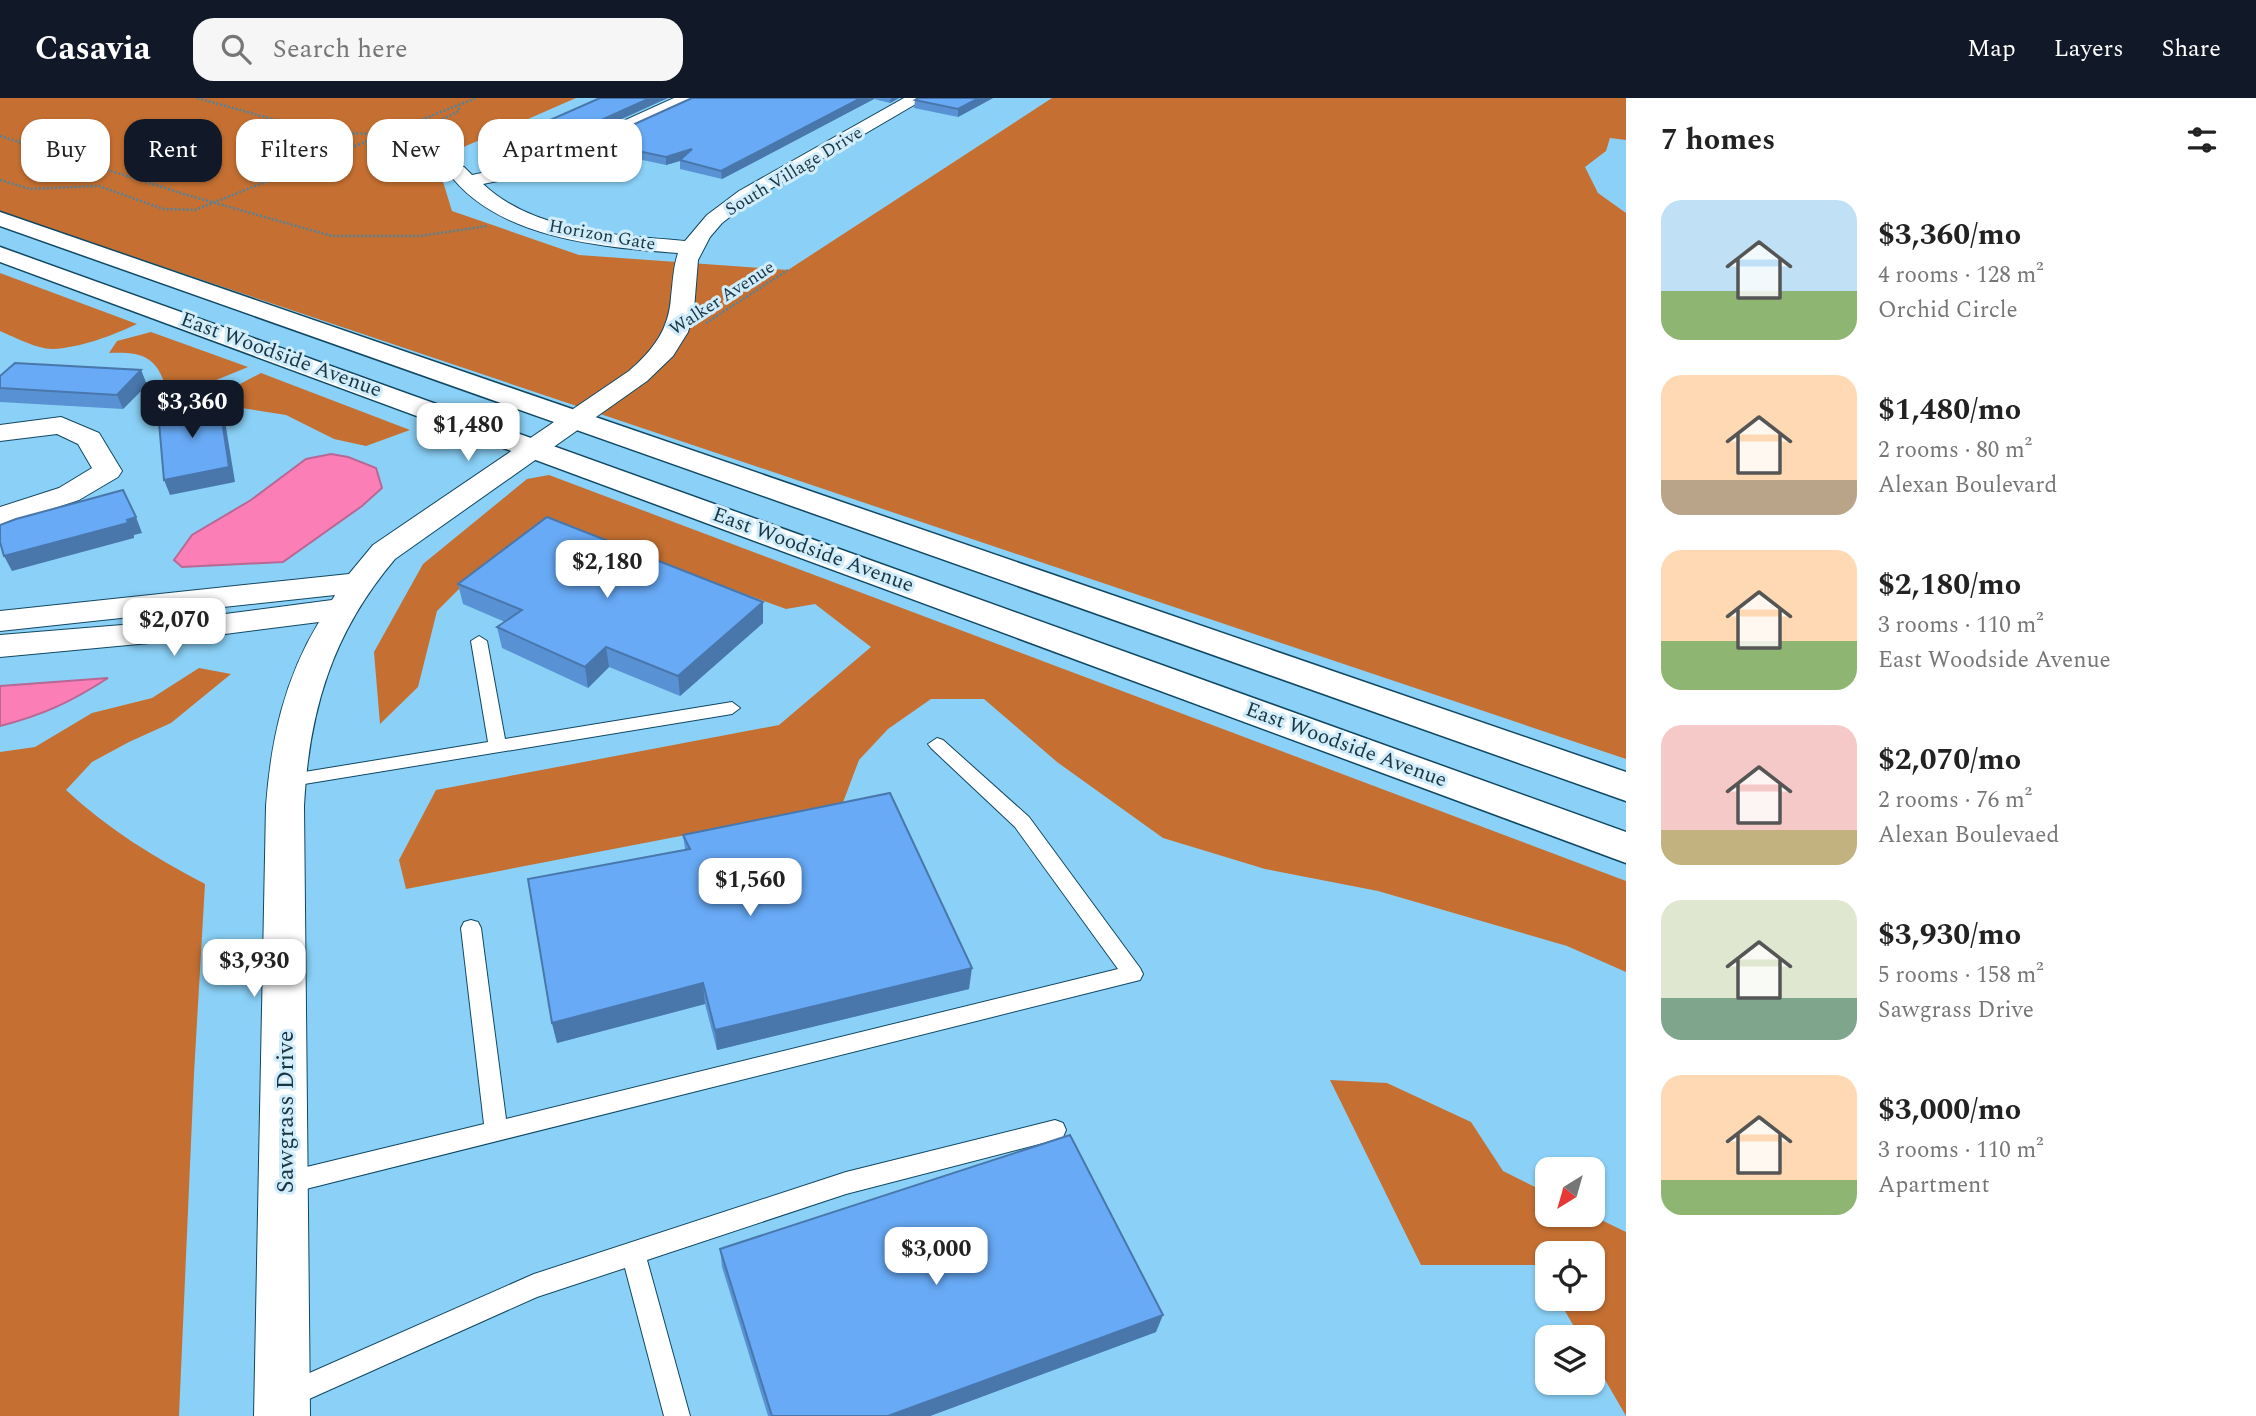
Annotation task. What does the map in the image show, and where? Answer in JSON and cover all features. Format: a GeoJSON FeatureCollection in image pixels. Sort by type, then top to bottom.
{"type":"FeatureCollection","features":[{"type":"Feature","properties":{"kind":"main road","name":"East Woodside Avenue"},"geometry":{"type":"LineString","coordinates":[[0,219],[1626,787]]}},
{"type":"Feature","properties":{"kind":"main road","name":"East Woodside Avenue"},"geometry":{"type":"LineString","coordinates":[[0,254],[1626,848]]}},
{"type":"Feature","properties":{"kind":"street"},"geometry":{"type":"LineString","coordinates":[[464,176],[539,167],[688,98]]}},
{"type":"Feature","properties":{"kind":"street","name":"South Village Drive"},"geometry":{"type":"LineString","coordinates":[[534,448],[638,376],[669,346],[680,327],[684,266],[691,248],[712,222],[736,203],[917,98]]}},
{"type":"Feature","properties":{"kind":"street","name":"Horizon Gate"},"geometry":{"type":"LineString","coordinates":[[464,178],[481,195],[514,214],[556,229],[691,248]]}},
{"type":"Feature","properties":{"kind":"street"},"geometry":{"type":"LineString","coordinates":[[0,433],[61,425],[89,439],[108,471],[69,494],[0,517]]}},
{"type":"Feature","properties":{"kind":"street","name":"Sawgrass Drive"},"geometry":{"type":"LineString","coordinates":[[283,1407],[286,781],[298,707],[350,596],[384,552],[534,448]]}},
{"type":"Feature","properties":{"kind":"street"},"geometry":{"type":"LineString","coordinates":[[0,621],[350,596]]}},
{"type":"Feature","properties":{"kind":"street"},"geometry":{"type":"LineString","coordinates":[[0,646],[171,631],[350,596]]}},
{"type":"Feature","properties":{"kind":"lane"},"geometry":{"type":"LineString","coordinates":[[479,641],[498,747]]}},
{"type":"Feature","properties":{"kind":"lane"},"geometry":{"type":"LineString","coordinates":[[286,781],[732,708]]}},
{"type":"Feature","properties":{"kind":"lane"},"geometry":{"type":"LineString","coordinates":[[286,1183],[1133,974],[1022,822],[937,744]]}},
{"type":"Feature","properties":{"kind":"lane"},"geometry":{"type":"LineString","coordinates":[[471,928],[496,1131]]}},
{"type":"Feature","properties":{"kind":"lane"},"geometry":{"type":"LineString","coordinates":[[283,1407],[534,1286],[846,1183],[1055,1130]]}},
{"type":"Feature","properties":{"kind":"lane"},"geometry":{"type":"LineString","coordinates":[[633,1253],[677,1416]]}},
{"type":"Feature","properties":{"kind":"path"},"geometry":{"type":"LineString","coordinates":[[197,98],[301,127],[334,133],[367,134]]}},
{"type":"Feature","properties":{"kind":"path"},"geometry":{"type":"LineString","coordinates":[[421,119],[476,98]]}},
{"type":"Feature","properties":{"kind":"path"},"geometry":{"type":"LineString","coordinates":[[443,119],[459,111],[459,105]]}},
{"type":"Feature","properties":{"kind":"path"},"geometry":{"type":"LineString","coordinates":[[0,136],[214,203],[332,236],[420,236],[486,226],[514,214]]}},
{"type":"Feature","properties":{"kind":"path"},"geometry":{"type":"LineString","coordinates":[[0,180],[30,189],[99,186],[163,209],[195,210],[367,140]]}},
{"type":"Feature","properties":{"kind":"path","name":"Walker Avenue"},"geometry":{"type":"LineString","coordinates":[[669,346],[788,270]]}},
{"type":"Feature","properties":{"kind":"shaded area"},"geometry":{"type":"Polygon","coordinates":[[[0,98],[576,98],[528,119],[478,119],[478,141],[464,147],[464,119],[367,119],[367,182],[443,182],[452,211],[579,255],[788,270],[1052,98],[1626,98],[1626,140],[1610,138],[1606,151],[1585,167],[1598,193],[1626,213],[1626,759],[0,212],[0,98]]]}},
{"type":"Feature","properties":{"kind":"shaded area"},"geometry":{"type":"Polygon","coordinates":[[[0,273],[137,324],[84,344],[52,349],[33,345],[0,331],[0,273]]]}},
{"type":"Feature","properties":{"kind":"shaded area"},"geometry":{"type":"Polygon","coordinates":[[[151,332],[248,367],[192,390],[166,388],[157,368],[146,358],[130,353],[109,353],[117,341],[151,332]]]}},
{"type":"Feature","properties":{"kind":"shaded area"},"geometry":{"type":"Polygon","coordinates":[[[261,373],[410,430],[366,446],[334,439],[286,415],[223,405],[240,384],[261,373]]]}},
{"type":"Feature","properties":{"kind":"shaded area"},"geometry":{"type":"Polygon","coordinates":[[[331,454],[348,457],[376,468],[382,488],[362,506],[283,562],[182,567],[174,560],[192,535],[251,500],[306,459],[331,454]]]}},
{"type":"Feature","properties":{"kind":"shaded area"},"geometry":{"type":"Polygon","coordinates":[[[549,475],[1626,881],[1626,972],[1567,946],[1378,891],[1265,869],[1163,838],[1057,762],[984,699],[931,699],[888,729],[859,760],[842,805],[406,889],[399,860],[436,790],[779,725],[871,647],[815,604],[786,609],[561,526],[482,566],[437,611],[418,687],[380,724],[374,652],[423,564],[527,479],[549,475]]]}},
{"type":"Feature","properties":{"kind":"shaded area"},"geometry":{"type":"Polygon","coordinates":[[[199,668],[231,674],[171,723],[92,762],[66,790],[132,842],[205,884],[179,1416],[0,1416],[0,752],[35,747],[92,713],[152,698],[199,668]]]}},
{"type":"Feature","properties":{"kind":"shaded area"},"geometry":{"type":"Polygon","coordinates":[[[108,678],[56,707],[0,726],[0,686],[108,678]]]}},
{"type":"Feature","properties":{"kind":"shaded area"},"geometry":{"type":"Polygon","coordinates":[[[1330,1080],[1387,1083],[1471,1122],[1503,1171],[1535,1187],[1535,1227],[1605,1227],[1605,1222],[1626,1232],[1626,1416],[1605,1380],[1605,1325],[1573,1325],[1565,1311],[1605,1311],[1605,1241],[1535,1241],[1535,1265],[1421,1265],[1330,1080]]]}},
{"type":"Feature","properties":{"kind":"building"},"geometry":{"type":"Polygon","coordinates":[[[600,98],[650,98],[604,119],[552,119],[600,98]]]}},
{"type":"Feature","properties":{"kind":"building"},"geometry":{"type":"Polygon","coordinates":[[[692,98],[861,98],[721,171],[680,160],[692,149],[666,157],[642,152],[642,121],[692,98]]]}},
{"type":"Feature","properties":{"kind":"building"},"geometry":{"type":"Polygon","coordinates":[[[979,98],[958,109],[915,100],[979,98]]]}},
{"type":"Feature","properties":{"kind":"building"},"geometry":{"type":"Polygon","coordinates":[[[15,363],[141,370],[117,395],[0,388],[0,376],[15,363]]]}},
{"type":"Feature","properties":{"kind":"building"},"geometry":{"type":"Polygon","coordinates":[[[219,400],[229,467],[164,480],[158,411],[219,400]]]}},
{"type":"Feature","properties":{"kind":"building"},"geometry":{"type":"Polygon","coordinates":[[[123,490],[136,517],[127,520],[128,523],[4,556],[0,542],[0,525],[123,490]]]}},
{"type":"Feature","properties":{"kind":"building"},"geometry":{"type":"Polygon","coordinates":[[[547,517],[763,602],[678,676],[606,647],[585,667],[497,627],[522,610],[458,584],[547,517]]]}},
{"type":"Feature","properties":{"kind":"building"},"geometry":{"type":"Polygon","coordinates":[[[890,793],[972,968],[715,1030],[703,983],[552,1023],[528,879],[690,849],[683,835],[890,793]]]}},
{"type":"Feature","properties":{"kind":"building"},"geometry":{"type":"Polygon","coordinates":[[[1070,1135],[1163,1315],[888,1416],[772,1416],[720,1249],[1070,1135]]]}}]}
